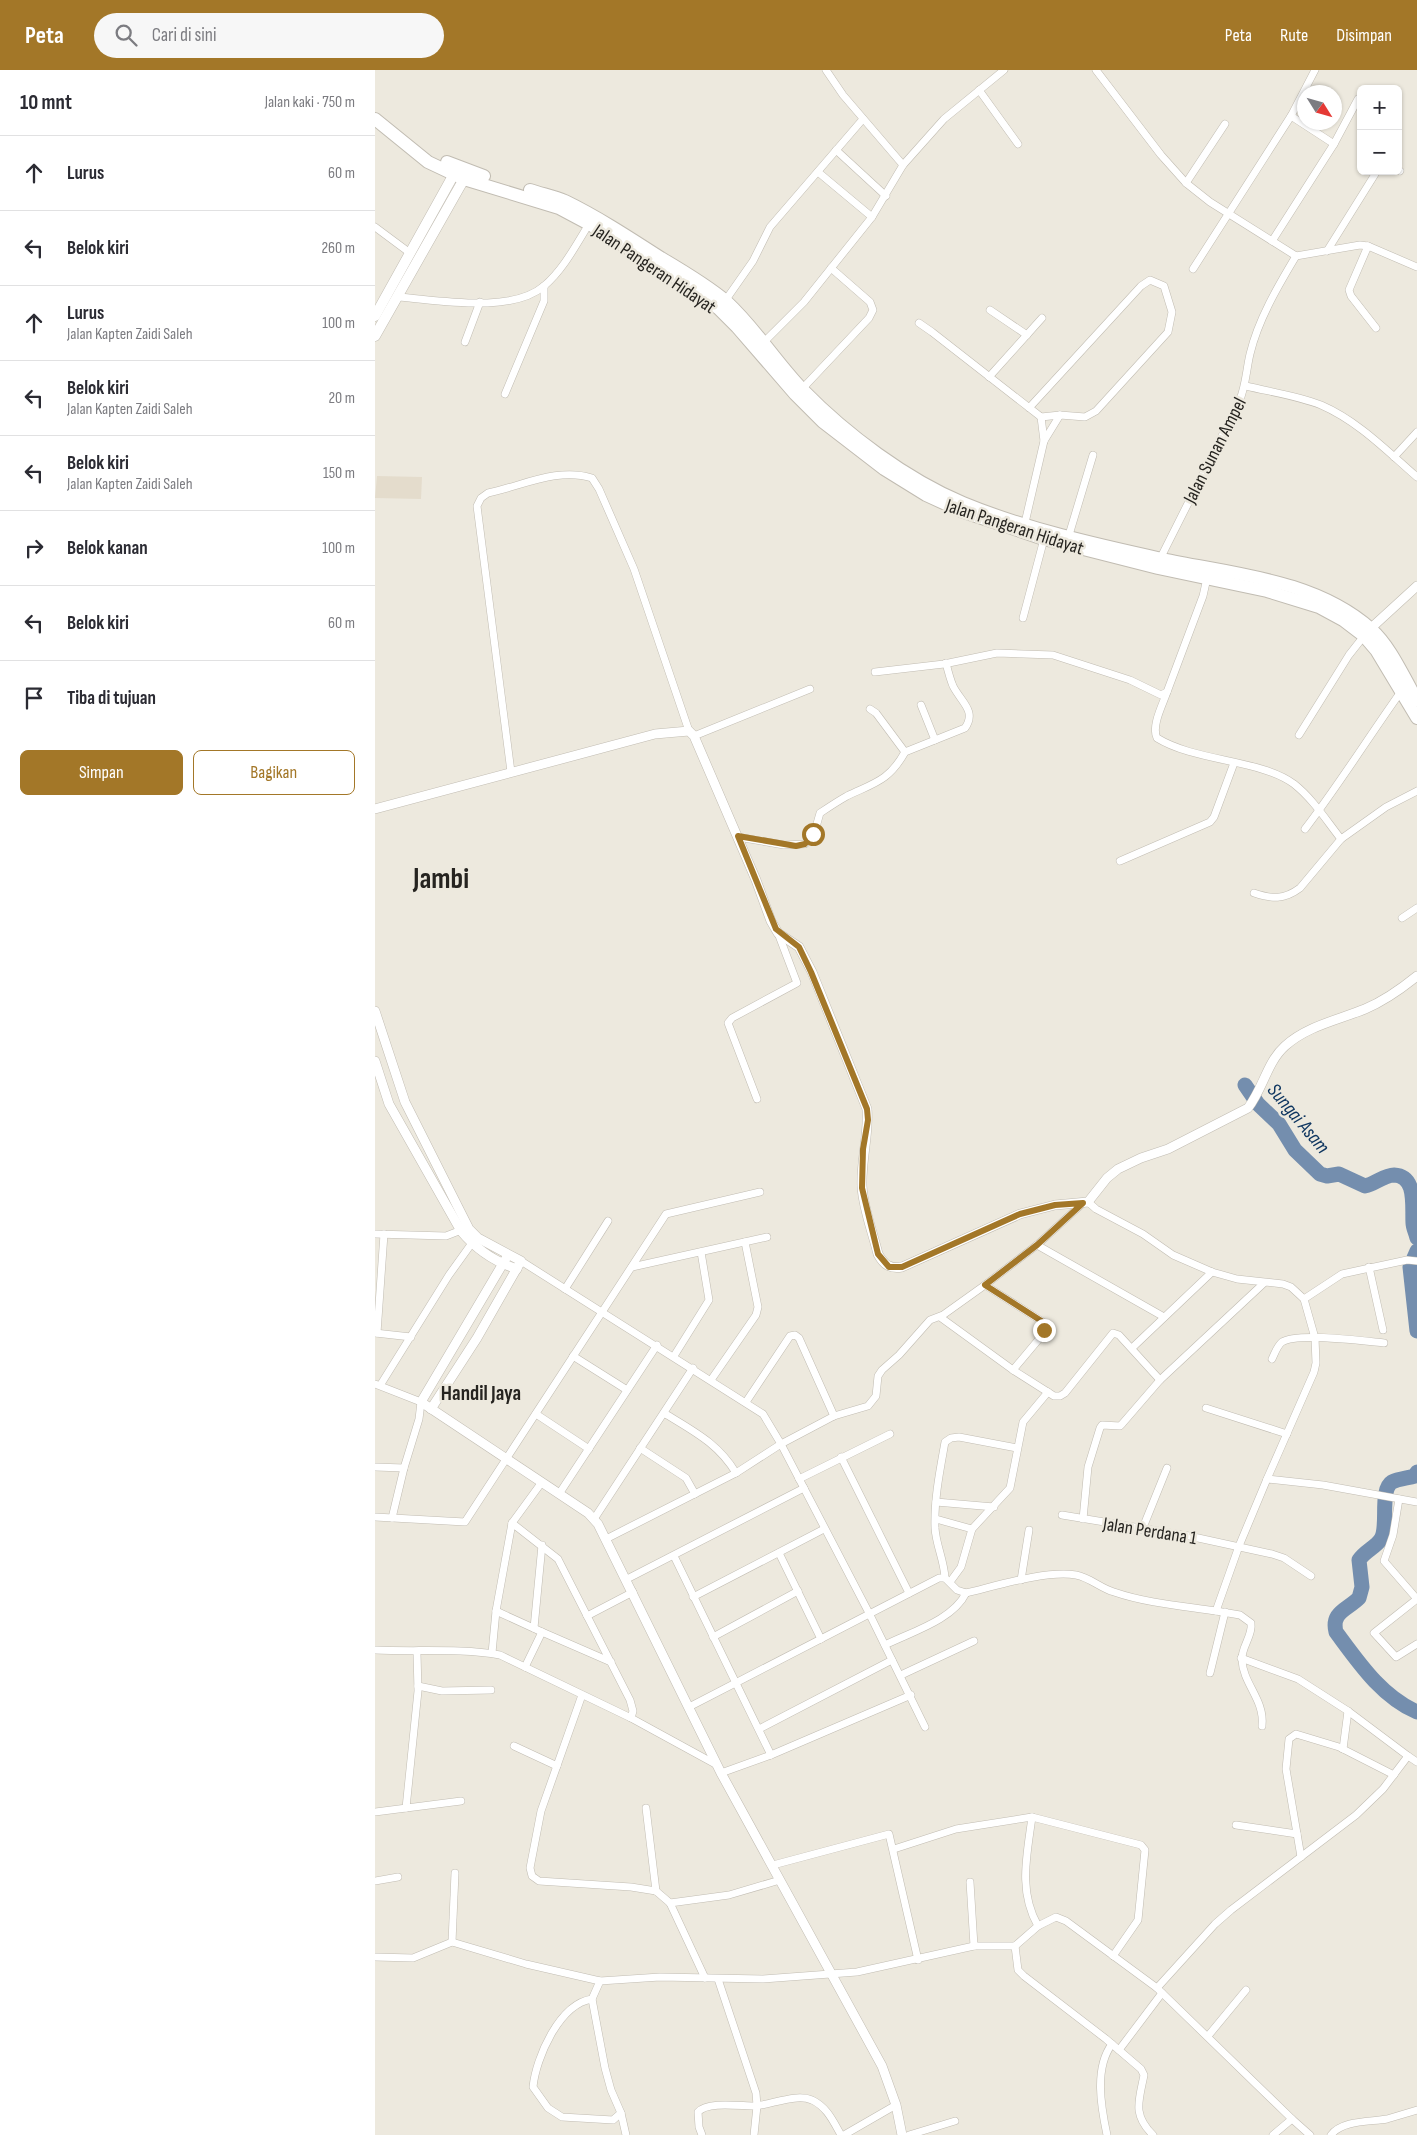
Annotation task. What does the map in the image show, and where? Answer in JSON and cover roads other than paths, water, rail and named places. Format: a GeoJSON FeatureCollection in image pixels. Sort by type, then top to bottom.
{"type":"FeatureCollection","features":[{"type":"Feature","properties":{"kind":"highway","name":"Jalan Pangeran Hidayat"},"geometry":{"type":"LineString","coordinates":[[375,119],[402,140],[461,172],[559,208],[589,224],[684,283],[719,309],[759,346],[826,418],[864,455],[926,495],[961,511],[1024,528],[1069,535],[1207,578],[1267,591],[1319,607],[1367,632],[1400,693],[1417,718]]}},
{"type":"Feature","properties":{"kind":"highway","name":"Jalan Pangeran Hidayat"},"geometry":{"type":"LineString","coordinates":[[461,172],[563,200],[691,276],[725,300],[759,346]]}},
{"type":"Feature","properties":{"kind":"highway","name":"Jalan Pangeran Hidayat"},"geometry":{"type":"LineString","coordinates":[[1024,528],[1044,539],[1159,563],[1266,579],[1322,598],[1383,642],[1417,700]]}},
{"type":"Feature","properties":{"kind":"main road"},"geometry":{"type":"LineString","coordinates":[[375,316],[410,253],[461,172]]}},
{"type":"Feature","properties":{"kind":"main road"},"geometry":{"type":"LineString","coordinates":[[375,336],[398,297],[461,172]]}},
{"type":"Feature","properties":{"kind":"street"},"geometry":{"type":"LineString","coordinates":[[826,70],[843,95],[903,165]]}},
{"type":"Feature","properties":{"kind":"street"},"geometry":{"type":"LineString","coordinates":[[759,346],[804,302],[872,217],[903,165],[943,119],[1004,70]]}},
{"type":"Feature","properties":{"kind":"street"},"geometry":{"type":"LineString","coordinates":[[1096,70],[1161,155],[1186,183],[1296,256],[1368,246],[1417,267]]}},
{"type":"Feature","properties":{"kind":"street"},"geometry":{"type":"LineString","coordinates":[[1193,270],[1291,116],[1315,70]]}},
{"type":"Feature","properties":{"kind":"street"},"geometry":{"type":"LineString","coordinates":[[979,90],[1018,144]]}},
{"type":"Feature","properties":{"kind":"street"},"geometry":{"type":"LineString","coordinates":[[1272,240],[1334,144],[1357,103]]}},
{"type":"Feature","properties":{"kind":"street"},"geometry":{"type":"LineString","coordinates":[[1291,116],[1334,144]]}},
{"type":"Feature","properties":{"kind":"street"},"geometry":{"type":"LineString","coordinates":[[725,300],[753,261],[770,227],[863,119]]}},
{"type":"Feature","properties":{"kind":"street"},"geometry":{"type":"LineString","coordinates":[[1186,183],[1225,124]]}},
{"type":"Feature","properties":{"kind":"street"},"geometry":{"type":"LineString","coordinates":[[836,150],[886,196]]}},
{"type":"Feature","properties":{"kind":"street"},"geometry":{"type":"LineString","coordinates":[[818,172],[872,217]]}},
{"type":"Feature","properties":{"kind":"street"},"geometry":{"type":"LineString","coordinates":[[1327,251],[1374,175]]}},
{"type":"Feature","properties":{"kind":"street"},"geometry":{"type":"LineString","coordinates":[[398,297],[500,303],[524,298],[544,286],[569,257],[589,224]]}},
{"type":"Feature","properties":{"kind":"street"},"geometry":{"type":"LineString","coordinates":[[375,228],[410,253]]}},
{"type":"Feature","properties":{"kind":"street"},"geometry":{"type":"LineString","coordinates":[[1368,246],[1349,290],[1351,296],[1376,328]]}},
{"type":"Feature","properties":{"kind":"street","name":"Jalan Sunan Ampel"},"geometry":{"type":"LineString","coordinates":[[1159,563],[1246,386],[1250,354],[1257,330],[1296,256]]}},
{"type":"Feature","properties":{"kind":"street"},"geometry":{"type":"LineString","coordinates":[[806,397],[869,318],[873,310],[870,302],[831,268]]}},
{"type":"Feature","properties":{"kind":"street"},"geometry":{"type":"LineString","coordinates":[[919,323],[1029,408],[1041,417],[1060,415],[1085,417],[1096,411],[1169,332],[1172,312],[1164,286],[1150,280],[1141,286],[1029,408]]}},
{"type":"Feature","properties":{"kind":"street"},"geometry":{"type":"LineString","coordinates":[[505,394],[544,301],[544,286]]}},
{"type":"Feature","properties":{"kind":"street"},"geometry":{"type":"LineString","coordinates":[[465,342],[480,302]]}},
{"type":"Feature","properties":{"kind":"street"},"geometry":{"type":"LineString","coordinates":[[990,310],[1027,335]]}},
{"type":"Feature","properties":{"kind":"street"},"geometry":{"type":"LineString","coordinates":[[989,377],[1042,318]]}},
{"type":"Feature","properties":{"kind":"street"},"geometry":{"type":"LineString","coordinates":[[1246,386],[1304,400],[1331,410],[1362,430],[1417,477]]}},
{"type":"Feature","properties":{"kind":"street"},"geometry":{"type":"LineString","coordinates":[[1024,528],[1044,441],[1060,415]]}},
{"type":"Feature","properties":{"kind":"street"},"geometry":{"type":"LineString","coordinates":[[1041,417],[1044,441]]}},
{"type":"Feature","properties":{"kind":"street"},"geometry":{"type":"LineString","coordinates":[[1394,457],[1417,432]]}},
{"type":"Feature","properties":{"kind":"street"},"geometry":{"type":"LineString","coordinates":[[1069,535],[1093,456]]}},
{"type":"Feature","properties":{"kind":"street"},"geometry":{"type":"LineString","coordinates":[[511,772],[477,506],[481,498],[488,493],[562,474],[580,474],[592,478],[599,489],[634,569],[692,733],[738,836],[797,983],[732,1018],[728,1025],[757,1099]]}},
{"type":"Feature","properties":{"kind":"street"},"geometry":{"type":"LineString","coordinates":[[1023,618],[1044,539]]}},
{"type":"Feature","properties":{"kind":"street"},"geometry":{"type":"LineString","coordinates":[[1207,578],[1203,596],[1157,721],[1155,734],[1157,738],[1202,756],[1270,773],[1293,784],[1311,799],[1341,839]]}},
{"type":"Feature","properties":{"kind":"street"},"geometry":{"type":"LineString","coordinates":[[1299,735],[1349,655],[1367,632],[1417,586]]}},
{"type":"Feature","properties":{"kind":"street"},"geometry":{"type":"LineString","coordinates":[[875,672],[946,663],[997,653],[1053,654],[1130,680],[1161,695],[1167,692]]}},
{"type":"Feature","properties":{"kind":"street"},"geometry":{"type":"LineString","coordinates":[[738,836],[784,845],[805,844],[813,834],[820,813],[847,796],[880,782],[898,764],[905,752],[965,728],[971,721],[971,715],[952,685],[946,663]]}},
{"type":"Feature","properties":{"kind":"street"},"geometry":{"type":"LineString","coordinates":[[375,809],[664,732],[692,733],[810,690]]}},
{"type":"Feature","properties":{"kind":"street"},"geometry":{"type":"LineString","coordinates":[[1305,829],[1400,693]]}},
{"type":"Feature","properties":{"kind":"street"},"geometry":{"type":"LineString","coordinates":[[921,705],[935,740]]}},
{"type":"Feature","properties":{"kind":"street"},"geometry":{"type":"LineString","coordinates":[[870,709],[876,713],[905,752]]}},
{"type":"Feature","properties":{"kind":"street"},"geometry":{"type":"LineString","coordinates":[[1120,861],[1210,822],[1214,817],[1234,763]]}},
{"type":"Feature","properties":{"kind":"street"},"geometry":{"type":"LineString","coordinates":[[1254,892],[1269,898],[1281,898],[1292,894],[1300,888],[1341,839],[1386,807],[1417,791]]}},
{"type":"Feature","properties":{"kind":"street"},"geometry":{"type":"LineString","coordinates":[[1403,918],[1417,908]]}},
{"type":"Feature","properties":{"kind":"street"},"geometry":{"type":"LineString","coordinates":[[778,933],[799,947],[867,1109],[862,1188],[878,1254],[889,1267],[902,1267],[1020,1214],[1055,1205],[1085,1203],[1143,1234],[1173,1255],[1213,1272],[1237,1279],[1287,1285],[1304,1299],[1315,1338],[1316,1363],[1314,1372],[1239,1546],[1216,1610]]}},
{"type":"Feature","properties":{"kind":"street"},"geometry":{"type":"LineString","coordinates":[[606,1539],[736,1473],[781,1444],[834,1416],[868,1406],[874,1401],[878,1389],[878,1376],[882,1370],[899,1355],[930,1320],[939,1317],[985,1285],[1037,1245],[1085,1203],[1107,1178],[1118,1169],[1141,1158],[1168,1149],[1248,1108],[1257,1098],[1275,1058],[1294,1038],[1304,1032],[1370,1007],[1417,976]]}},
{"type":"Feature","properties":{"kind":"street"},"geometry":{"type":"LineString","coordinates":[[375,1011],[405,1102],[457,1205],[464,1227],[472,1243],[503,1265],[519,1265],[531,1268],[603,1311],[763,1414],[781,1444],[824,1530],[869,1613],[911,1695],[925,1727]]}},
{"type":"Feature","properties":{"kind":"street"},"geometry":{"type":"LineString","coordinates":[[375,1061],[389,1104],[447,1207],[464,1227],[478,1238],[508,1255],[519,1265]]}},
{"type":"Feature","properties":{"kind":"street"},"geometry":{"type":"LineString","coordinates":[[375,1517],[465,1522],[666,1214],[760,1192]]}},
{"type":"Feature","properties":{"kind":"street"},"geometry":{"type":"LineString","coordinates":[[565,1289],[608,1221]]}},
{"type":"Feature","properties":{"kind":"street"},"geometry":{"type":"LineString","coordinates":[[375,1234],[446,1236],[464,1227]]}},
{"type":"Feature","properties":{"kind":"street"},"geometry":{"type":"LineString","coordinates":[[384,1234],[376,1333],[411,1337]]}},
{"type":"Feature","properties":{"kind":"street"},"geometry":{"type":"LineString","coordinates":[[632,1267],[767,1237]]}},
{"type":"Feature","properties":{"kind":"street"},"geometry":{"type":"LineString","coordinates":[[711,1380],[756,1315],[758,1307],[745,1242]]}},
{"type":"Feature","properties":{"kind":"street"},"geometry":{"type":"LineString","coordinates":[[472,1243],[378,1384],[421,1402],[542,1482],[594,1519],[627,1579],[719,1769],[882,2066],[896,2105],[902,2135]]}},
{"type":"Feature","properties":{"kind":"street"},"geometry":{"type":"LineString","coordinates":[[1037,1245],[1164,1317]]}},
{"type":"Feature","properties":{"kind":"street"},"geometry":{"type":"LineString","coordinates":[[674,1356],[709,1300],[701,1252]]}},
{"type":"Feature","properties":{"kind":"street"},"geometry":{"type":"LineString","coordinates":[[392,1518],[404,1468],[419,1419],[421,1402],[508,1255]]}},
{"type":"Feature","properties":{"kind":"street"},"geometry":{"type":"LineString","coordinates":[[1304,1299],[1343,1274],[1407,1260],[1417,1261]]}},
{"type":"Feature","properties":{"kind":"street"},"geometry":{"type":"LineString","coordinates":[[419,1419],[431,1409],[477,1338],[519,1265]]}},
{"type":"Feature","properties":{"kind":"street"},"geometry":{"type":"LineString","coordinates":[[1369,1267],[1383,1330]]}},
{"type":"Feature","properties":{"kind":"street"},"geometry":{"type":"LineString","coordinates":[[1132,1348],[1213,1272]]}},
{"type":"Feature","properties":{"kind":"street"},"geometry":{"type":"LineString","coordinates":[[1083,1519],[1089,1467],[1100,1428],[1105,1425],[1120,1426],[1160,1380],[1264,1283]]}},
{"type":"Feature","properties":{"kind":"street"},"geometry":{"type":"LineString","coordinates":[[985,1285],[1043,1322],[1045,1326],[1039,1339],[1013,1370]]}},
{"type":"Feature","properties":{"kind":"street"},"geometry":{"type":"LineString","coordinates":[[939,1317],[1013,1370],[1054,1396],[1060,1396],[1065,1392],[1113,1333],[1119,1335],[1160,1380]]}},
{"type":"Feature","properties":{"kind":"street"},"geometry":{"type":"LineString","coordinates":[[465,1330],[477,1338]]}},
{"type":"Feature","properties":{"kind":"street"},"geometry":{"type":"LineString","coordinates":[[746,1402],[790,1336],[795,1335],[799,1338],[834,1416]]}},
{"type":"Feature","properties":{"kind":"street"},"geometry":{"type":"LineString","coordinates":[[1272,1359],[1278,1346],[1283,1341],[1315,1338],[1384,1343]]}},
{"type":"Feature","properties":{"kind":"street"},"geometry":{"type":"LineString","coordinates":[[559,1494],[657,1345]]}},
{"type":"Feature","properties":{"kind":"street"},"geometry":{"type":"LineString","coordinates":[[573,1356],[627,1390]]}},
{"type":"Feature","properties":{"kind":"street"},"geometry":{"type":"LineString","coordinates":[[594,1519],[693,1368]]}},
{"type":"Feature","properties":{"kind":"street"},"geometry":{"type":"LineString","coordinates":[[947,1580],[961,1568],[972,1529],[1011,1488],[1023,1422],[1048,1392]]}},
{"type":"Feature","properties":{"kind":"street"},"geometry":{"type":"LineString","coordinates":[[1206,1408],[1287,1434]]}},
{"type":"Feature","properties":{"kind":"street"},"geometry":{"type":"LineString","coordinates":[[664,1412],[717,1447],[736,1473]]}},
{"type":"Feature","properties":{"kind":"street"},"geometry":{"type":"LineString","coordinates":[[536,1414],[589,1448]]}},
{"type":"Feature","properties":{"kind":"street"},"geometry":{"type":"LineString","coordinates":[[799,1479],[890,1434]]}},
{"type":"Feature","properties":{"kind":"street"},"geometry":{"type":"LineString","coordinates":[[947,1580],[936,1534],[936,1502],[945,1442],[948,1439],[959,1437],[1017,1448]]}},
{"type":"Feature","properties":{"kind":"street"},"geometry":{"type":"LineString","coordinates":[[640,1448],[685,1478],[695,1494]]}},
{"type":"Feature","properties":{"kind":"street"},"geometry":{"type":"LineString","coordinates":[[841,1458],[909,1592]]}},
{"type":"Feature","properties":{"kind":"street"},"geometry":{"type":"LineString","coordinates":[[375,1467],[404,1468]]}},
{"type":"Feature","properties":{"kind":"street"},"geometry":{"type":"LineString","coordinates":[[1142,1530],[1167,1468]]}},
{"type":"Feature","properties":{"kind":"street"},"geometry":{"type":"LineString","coordinates":[[1267,1479],[1378,1494],[1417,1502]]}},
{"type":"Feature","properties":{"kind":"street"},"geometry":{"type":"LineString","coordinates":[[492,1653],[496,1611],[512,1522],[542,1482]]}},
{"type":"Feature","properties":{"kind":"street"},"geometry":{"type":"LineString","coordinates":[[627,1579],[804,1488]]}},
{"type":"Feature","properties":{"kind":"street"},"geometry":{"type":"LineString","coordinates":[[1397,1498],[1393,1534],[1384,1561],[1417,1599],[1374,1633],[1395,1657],[1417,1644]]}},
{"type":"Feature","properties":{"kind":"street"},"geometry":{"type":"LineString","coordinates":[[936,1502],[994,1506]]}},
{"type":"Feature","properties":{"kind":"street","name":"Jalan Perdana 1"},"geometry":{"type":"LineString","coordinates":[[1062,1515],[1239,1546],[1284,1558],[1311,1576]]}},
{"type":"Feature","properties":{"kind":"street"},"geometry":{"type":"LineString","coordinates":[[936,1519],[972,1529]]}},
{"type":"Feature","properties":{"kind":"street"},"geometry":{"type":"LineString","coordinates":[[512,1522],[542,1544],[558,1559],[631,1700],[633,1711],[631,1718]]}},
{"type":"Feature","properties":{"kind":"street"},"geometry":{"type":"LineString","coordinates":[[693,1597],[824,1530]]}},
{"type":"Feature","properties":{"kind":"street"},"geometry":{"type":"LineString","coordinates":[[1021,1580],[1029,1530]]}},
{"type":"Feature","properties":{"kind":"street"},"geometry":{"type":"LineString","coordinates":[[534,1628],[542,1544]]}},
{"type":"Feature","properties":{"kind":"street"},"geometry":{"type":"LineString","coordinates":[[779,1553],[821,1639]]}},
{"type":"Feature","properties":{"kind":"street"},"geometry":{"type":"LineString","coordinates":[[674,1556],[771,1754]]}},
{"type":"Feature","properties":{"kind":"street"},"geometry":{"type":"LineString","coordinates":[[689,1707],[737,1684],[909,1592],[939,1578],[947,1580],[957,1590],[966,1593],[1021,1580],[1061,1574],[1088,1578],[1115,1593],[1216,1610],[1246,1618],[1251,1623],[1252,1629],[1241,1658],[1243,1668],[1261,1704],[1262,1726]]}},
{"type":"Feature","properties":{"kind":"street"},"geometry":{"type":"LineString","coordinates":[[713,1637],[798,1591]]}},
{"type":"Feature","properties":{"kind":"street"},"geometry":{"type":"LineString","coordinates":[[587,1616],[633,1592]]}},
{"type":"Feature","properties":{"kind":"street"},"geometry":{"type":"LineString","coordinates":[[885,1645],[943,1616],[962,1602],[966,1593]]}},
{"type":"Feature","properties":{"kind":"street"},"geometry":{"type":"LineString","coordinates":[[496,1611],[611,1662]]}},
{"type":"Feature","properties":{"kind":"street"},"geometry":{"type":"LineString","coordinates":[[1209,1673],[1225,1612]]}},
{"type":"Feature","properties":{"kind":"street"},"geometry":{"type":"LineString","coordinates":[[525,1666],[542,1632]]}},
{"type":"Feature","properties":{"kind":"street"},"geometry":{"type":"LineString","coordinates":[[901,1675],[974,1641]]}},
{"type":"Feature","properties":{"kind":"street"},"geometry":{"type":"LineString","coordinates":[[375,1650],[417,1652],[481,1651],[492,1653],[525,1666],[631,1718],[719,1769],[771,1754],[911,1695]]}},
{"type":"Feature","properties":{"kind":"street"},"geometry":{"type":"LineString","coordinates":[[406,1808],[418,1686],[417,1652]]}},
{"type":"Feature","properties":{"kind":"street"},"geometry":{"type":"LineString","coordinates":[[1241,1658],[1298,1679],[1348,1710],[1417,1762]]}},
{"type":"Feature","properties":{"kind":"street"},"geometry":{"type":"LineString","coordinates":[[759,1729],[892,1660]]}},
{"type":"Feature","properties":{"kind":"street"},"geometry":{"type":"LineString","coordinates":[[418,1686],[442,1691],[491,1690]]}},
{"type":"Feature","properties":{"kind":"street"},"geometry":{"type":"LineString","coordinates":[[583,1695],[541,1812],[530,1868],[532,1876],[539,1881],[631,1887],[656,1892],[670,1904],[705,1978]]}},
{"type":"Feature","properties":{"kind":"street"},"geometry":{"type":"LineString","coordinates":[[1343,1749],[1348,1710]]}},
{"type":"Feature","properties":{"kind":"street"},"geometry":{"type":"LineString","coordinates":[[1301,1857],[1287,1769],[1289,1738],[1296,1734],[1343,1749],[1393,1775]]}},
{"type":"Feature","properties":{"kind":"street"},"geometry":{"type":"LineString","coordinates":[[514,1746],[557,1766]]}},
{"type":"Feature","properties":{"kind":"street"},"geometry":{"type":"LineString","coordinates":[[1119,2050],[1160,1991],[1215,1924],[1356,1815],[1383,1789],[1408,1756]]}},
{"type":"Feature","properties":{"kind":"street"},"geometry":{"type":"LineString","coordinates":[[375,1812],[461,1801]]}},
{"type":"Feature","properties":{"kind":"street"},"geometry":{"type":"LineString","coordinates":[[646,1808],[656,1892]]}},
{"type":"Feature","properties":{"kind":"street"},"geometry":{"type":"LineString","coordinates":[[894,1849],[956,1829],[1032,1817],[1143,1847],[1138,1920],[1113,1956]]}},
{"type":"Feature","properties":{"kind":"street"},"geometry":{"type":"LineString","coordinates":[[1032,1817],[1025,1881],[1027,1901],[1038,1926]]}},
{"type":"Feature","properties":{"kind":"street"},"geometry":{"type":"LineString","coordinates":[[1236,1825],[1297,1834]]}},
{"type":"Feature","properties":{"kind":"street"},"geometry":{"type":"LineString","coordinates":[[773,1865],[889,1834],[894,1849],[918,1960]]}},
{"type":"Feature","properties":{"kind":"street"},"geometry":{"type":"LineString","coordinates":[[452,1942],[455,1873]]}},
{"type":"Feature","properties":{"kind":"street"},"geometry":{"type":"LineString","coordinates":[[375,1881],[398,1877]]}},
{"type":"Feature","properties":{"kind":"street"},"geometry":{"type":"LineString","coordinates":[[670,1904],[729,1895],[780,1880]]}},
{"type":"Feature","properties":{"kind":"street"},"geometry":{"type":"LineString","coordinates":[[970,1882],[974,1946]]}},
{"type":"Feature","properties":{"kind":"street"},"geometry":{"type":"LineString","coordinates":[[375,1957],[413,1958],[452,1942],[526,1964],[600,1981],[660,1977],[763,1980],[857,1972],[918,1960],[974,1946],[1015,1946],[1038,1926],[1056,1917],[1066,1921],[1160,1991],[1310,2135]]}},
{"type":"Feature","properties":{"kind":"street"},"geometry":{"type":"LineString","coordinates":[[1015,1946],[1018,1970],[1024,1976],[1113,2044],[1141,2069],[1144,2075],[1138,2102],[1139,2114],[1146,2128],[1153,2135]]}},
{"type":"Feature","properties":{"kind":"street"},"geometry":{"type":"LineString","coordinates":[[718,1979],[723,2000],[751,2075],[757,2106],[754,2135]]}},
{"type":"Feature","properties":{"kind":"street"},"geometry":{"type":"LineString","coordinates":[[600,1981],[592,1999],[605,2068],[611,2090],[621,2113],[626,2135]]}},
{"type":"Feature","properties":{"kind":"street"},"geometry":{"type":"LineString","coordinates":[[1208,2036],[1246,1990]]}},
{"type":"Feature","properties":{"kind":"street"},"geometry":{"type":"LineString","coordinates":[[592,1999],[585,2000],[566,2012],[545,2046],[535,2070],[533,2088],[548,2108],[562,2117],[613,2120],[621,2113]]}},
{"type":"Feature","properties":{"kind":"street"},"geometry":{"type":"LineString","coordinates":[[1107,2135],[1101,2076],[1103,2062],[1113,2044]]}},
{"type":"Feature","properties":{"kind":"street"},"geometry":{"type":"LineString","coordinates":[[702,2135],[698,2112],[702,2108],[757,2106],[800,2098],[809,2099],[828,2113],[843,2135],[896,2105]]}},
{"type":"Feature","properties":{"kind":"street"},"geometry":{"type":"LineString","coordinates":[[1331,2135],[1335,2130],[1349,2124],[1388,2118],[1417,2110]]}},
{"type":"Feature","properties":{"kind":"street"},"geometry":{"type":"LineString","coordinates":[[1273,2135],[1292,2119]]}},
{"type":"Feature","properties":{"kind":"street"},"geometry":{"type":"LineString","coordinates":[[909,2135],[955,2121]]}},
{"type":"Feature","properties":{"kind":"waterway","name":"Sungai Asam"},"geometry":{"type":"LineString","coordinates":[[1245,1085],[1258,1104],[1279,1124],[1295,1150],[1320,1174],[1327,1176],[1339,1174],[1365,1186],[1390,1175],[1401,1177],[1407,1181],[1412,1193],[1413,1225],[1417,1238]]}},
{"type":"Feature","properties":{"kind":"waterway","name":"Sungai Asam"},"geometry":{"type":"LineString","coordinates":[[1417,1251],[1410,1267],[1417,1331]]}},
{"type":"Feature","properties":{"kind":"waterway","name":"Sungai Asam"},"geometry":{"type":"LineString","coordinates":[[1417,1472],[1415,1476],[1394,1481],[1388,1486],[1381,1539],[1359,1560],[1362,1587],[1359,1598],[1341,1612],[1335,1625],[1336,1632],[1372,1678],[1392,1697],[1417,1712]]}},
{"type":"Feature","properties":{"kind":"district","name":"Jambi"},"geometry":{"type":"Point","coordinates":[441,878]}},
{"type":"Feature","properties":{"kind":"district","name":"Handil Jaya"},"geometry":{"type":"Point","coordinates":[481,1393]}}]}
